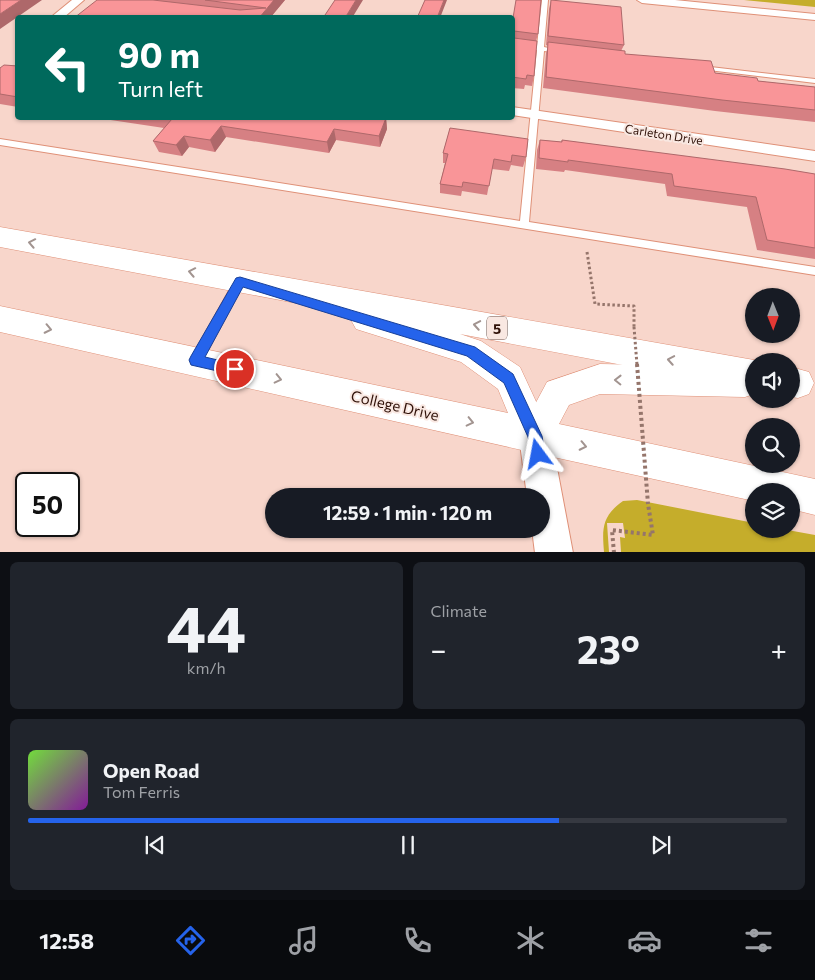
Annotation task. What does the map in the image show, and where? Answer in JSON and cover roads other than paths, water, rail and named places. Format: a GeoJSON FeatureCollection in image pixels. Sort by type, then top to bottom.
{"type":"FeatureCollection","features":[{"type":"Feature","properties":{"kind":"main road","name":"5"},"geometry":{"type":"LineString","coordinates":[[0,237],[745,373]]}},
{"type":"Feature","properties":{"kind":"main road"},"geometry":{"type":"LineString","coordinates":[[240,281],[470,352],[508,378],[535,436],[554,552]]}},
{"type":"Feature","properties":{"kind":"main road","name":"College Drive"},"geometry":{"type":"LineString","coordinates":[[0,319],[196,360],[754,483]]}},
{"type":"Feature","properties":{"kind":"main road"},"geometry":{"type":"LineString","coordinates":[[535,436],[558,393],[600,379],[745,382]]}},
{"type":"Feature","properties":{"kind":"main road","name":"College Drive"},"geometry":{"type":"LineString","coordinates":[[800,493],[815,497]]}},
{"type":"Feature","properties":{"kind":"street"},"geometry":{"type":"LineString","coordinates":[[59,15],[79,0]]}},
{"type":"Feature","properties":{"kind":"street"},"geometry":{"type":"LineString","coordinates":[[642,0],[815,17]]}},
{"type":"Feature","properties":{"kind":"street","name":"Carleton Drive"},"geometry":{"type":"LineString","coordinates":[[515,112],[815,156]]}},
{"type":"Feature","properties":{"kind":"lane"},"geometry":{"type":"LineString","coordinates":[[524,225],[546,0]]}},
{"type":"Feature","properties":{"kind":"lane"},"geometry":{"type":"LineString","coordinates":[[515,46],[570,52]]}},
{"type":"Feature","properties":{"kind":"lane"},"geometry":{"type":"LineString","coordinates":[[697,67],[815,82]]}},
{"type":"Feature","properties":{"kind":"lane"},"geometry":{"type":"LineString","coordinates":[[0,142],[815,272]]}},
{"type":"Feature","properties":{"kind":"lane"},"geometry":{"type":"LineString","coordinates":[[196,360],[240,281]]}}]}
